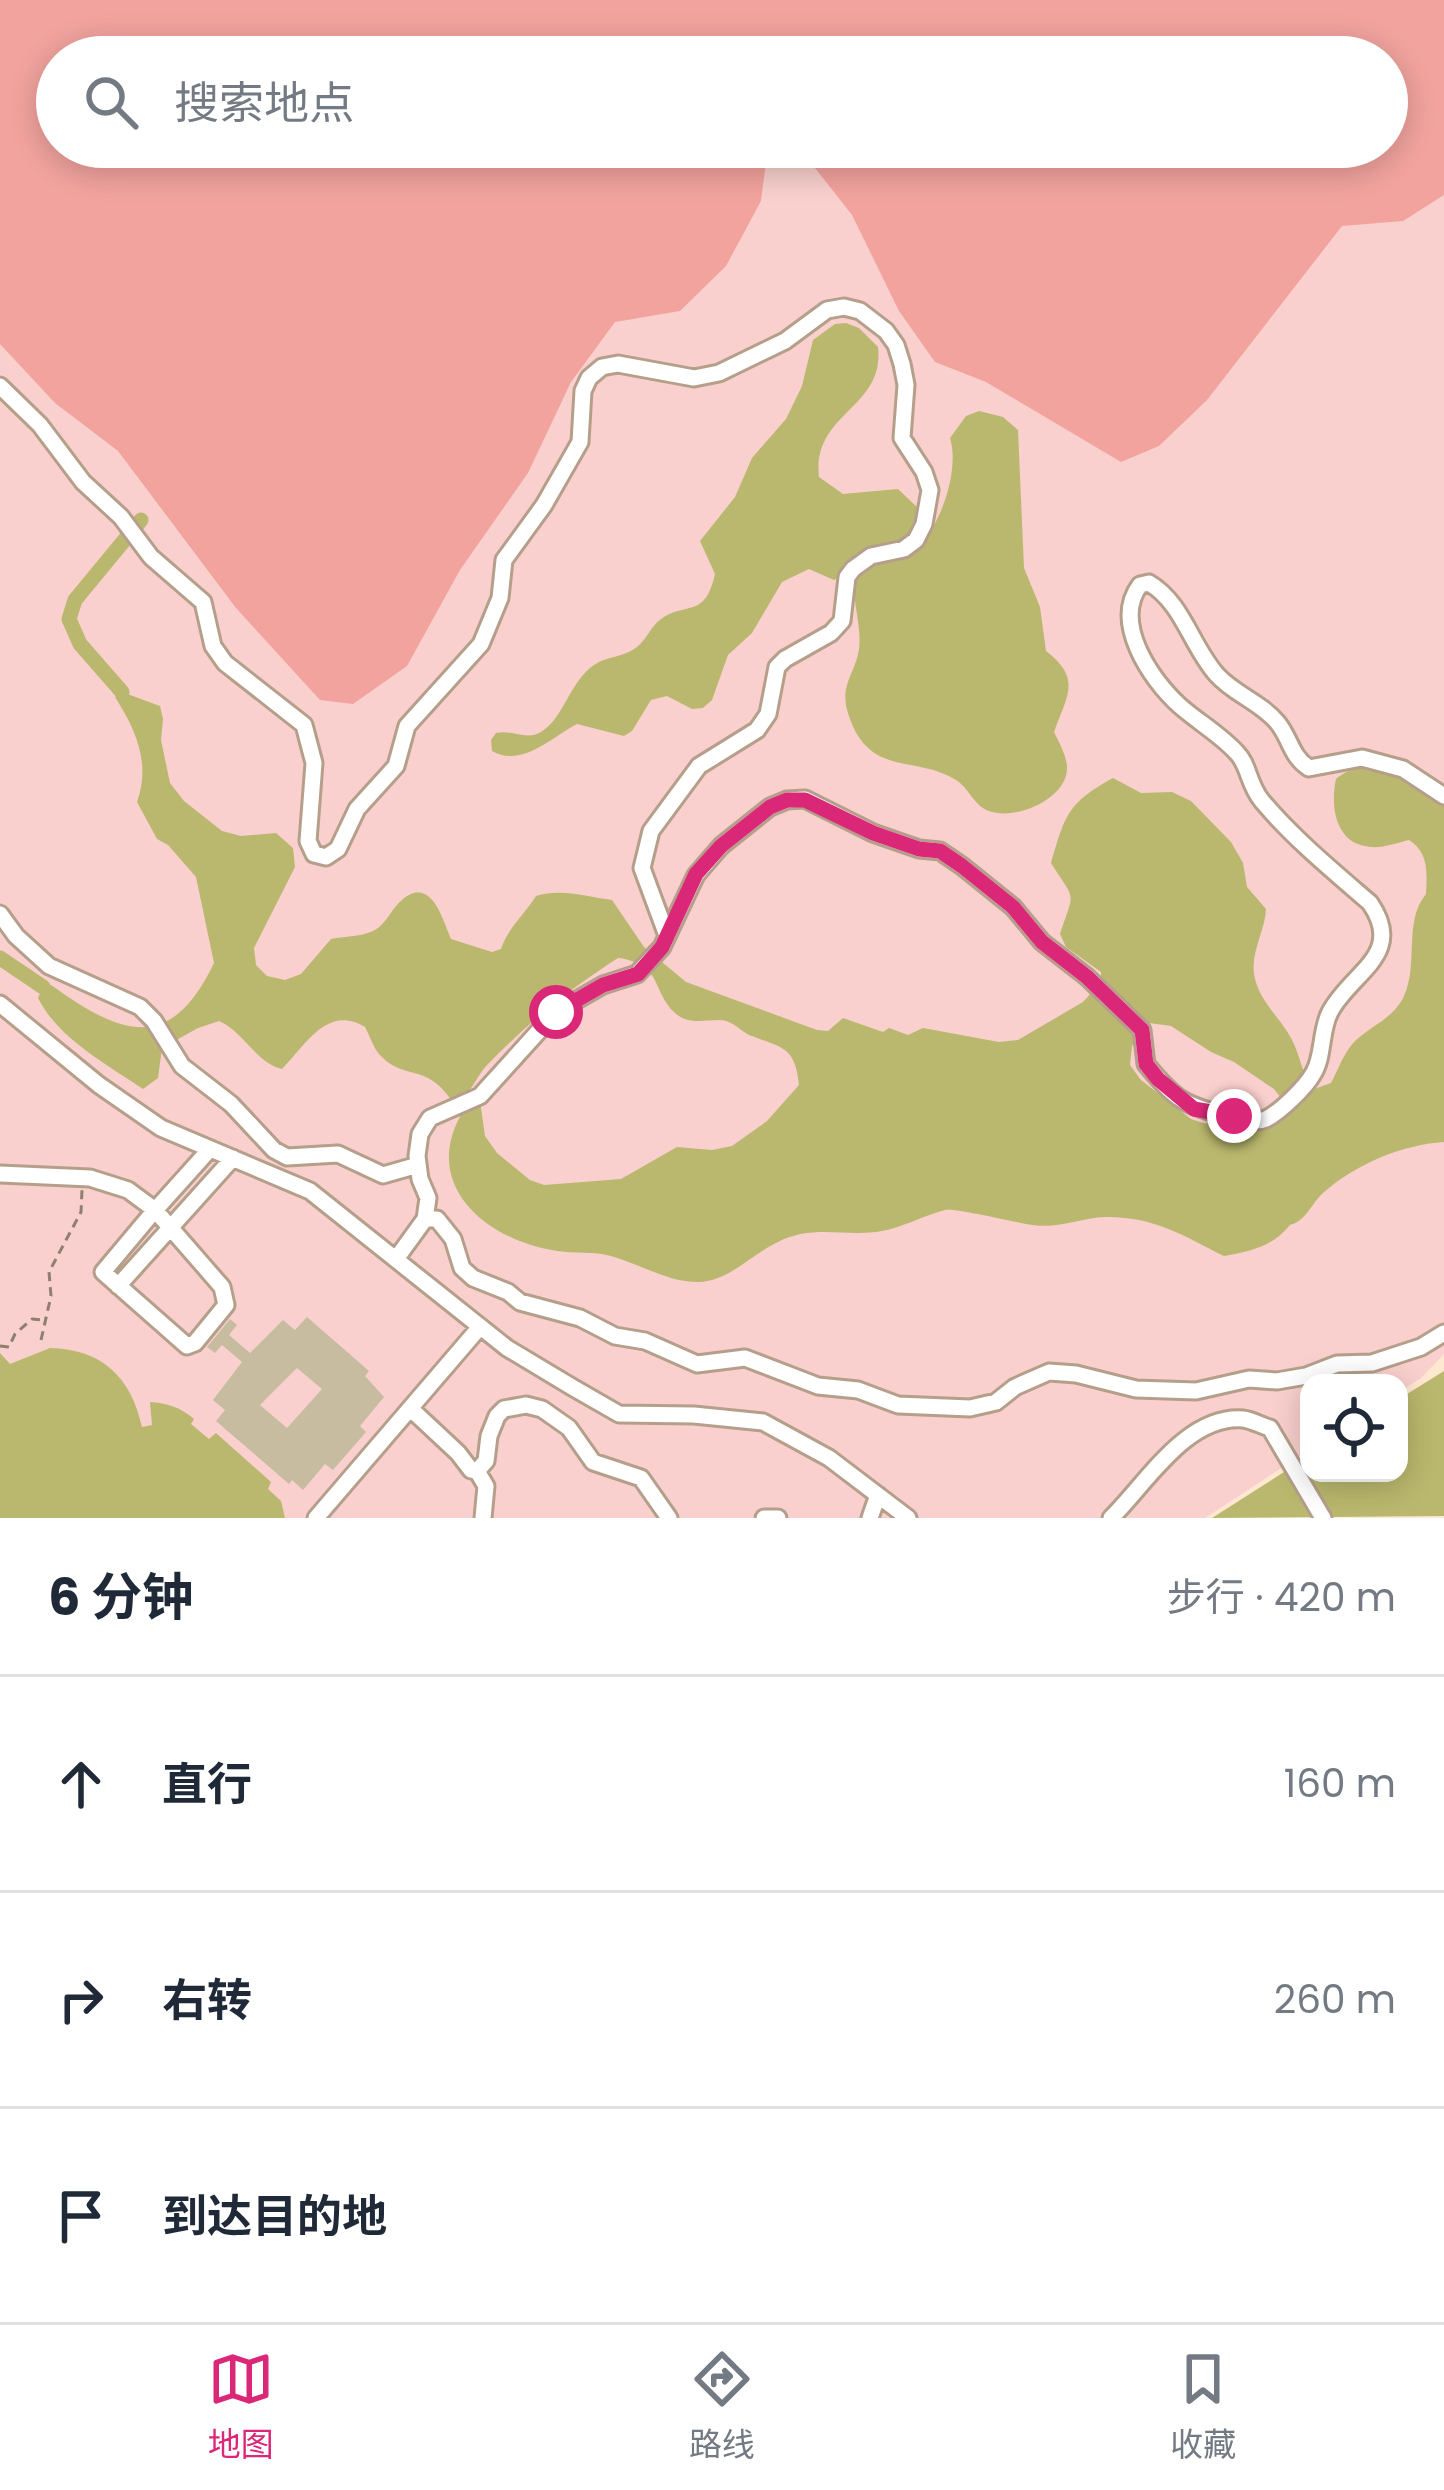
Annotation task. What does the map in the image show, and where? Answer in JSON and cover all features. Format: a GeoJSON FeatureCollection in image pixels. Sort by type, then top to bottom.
{"type":"FeatureCollection","features":[{"type":"Feature","properties":{"kind":"street"},"geometry":{"type":"LineString","coordinates":[[0,386],[40,425],[83,482],[171,577],[202,602],[213,646],[225,664],[304,725],[314,763],[308,841],[314,854],[326,857],[338,849],[358,809],[397,766],[407,726],[481,644],[500,598],[504,560],[544,505],[580,442],[583,391],[590,378],[602,367],[618,364],[694,378],[719,373],[784,341],[827,310],[844,307],[875,321],[896,345],[902,364],[906,385],[902,438],[930,490],[925,524],[904,549],[871,556],[854,569],[847,577],[842,621],[831,633],[784,659],[777,667],[768,714],[757,730],[700,766],[651,831],[643,868],[667,936]]}},
{"type":"Feature","properties":{"kind":"street"},"geometry":{"type":"LineString","coordinates":[[396,1259],[425,1220],[428,1198],[418,1165],[420,1134],[430,1118],[480,1096],[556,1012],[603,985],[638,974],[658,952],[696,874],[721,846],[770,807],[787,800],[805,800],[873,833],[940,851],[962,866],[1013,907],[1042,942],[1142,1030],[1146,1064],[1194,1109],[1264,1120],[1285,1102],[1307,1081],[1318,1062],[1332,1007],[1376,955],[1383,937],[1382,921],[1370,903],[1266,806],[1247,782],[1244,762],[1235,749],[1174,700],[1132,640],[1132,595],[1140,585],[1149,583],[1165,594],[1220,678],[1267,710],[1300,762],[1310,768],[1362,758],[1403,769],[1444,796]]}},
{"type":"Feature","properties":{"kind":"street"},"geometry":{"type":"LineString","coordinates":[[0,914],[16,936],[50,966],[140,1007],[182,1066],[287,1157],[338,1154],[383,1175],[418,1165]]}},
{"type":"Feature","properties":{"kind":"street"},"geometry":{"type":"LineString","coordinates":[[0,1004],[161,1128],[310,1192],[479,1328],[619,1414],[694,1414],[763,1422],[829,1459],[908,1518]]}},
{"type":"Feature","properties":{"kind":"street"},"geometry":{"type":"LineString","coordinates":[[0,1174],[81,1178],[128,1190],[154,1210],[222,1287],[226,1305],[195,1343],[187,1346],[103,1272],[154,1210],[210,1149]]}},
{"type":"Feature","properties":{"kind":"street"},"geometry":{"type":"LineString","coordinates":[[118,1286],[232,1158]]}},
{"type":"Feature","properties":{"kind":"street"},"geometry":{"type":"LineString","coordinates":[[425,1220],[437,1219],[446,1226],[462,1268],[473,1278],[520,1302],[580,1318],[615,1336],[645,1341],[697,1364],[745,1358],[818,1386],[858,1390],[912,1406],[970,1408],[997,1402],[1049,1372],[1076,1373],[1136,1389],[1196,1391],[1249,1379],[1277,1381],[1337,1364],[1372,1363],[1444,1334]]}},
{"type":"Feature","properties":{"kind":"street"},"geometry":{"type":"LineString","coordinates":[[316,1518],[479,1328]]}},
{"type":"Feature","properties":{"kind":"street"},"geometry":{"type":"LineString","coordinates":[[477,1471],[486,1461],[497,1416],[504,1409],[526,1405],[542,1409],[569,1428],[593,1462],[640,1478],[669,1518]]}},
{"type":"Feature","properties":{"kind":"street"},"geometry":{"type":"LineString","coordinates":[[412,1410],[470,1470],[477,1471]]}},
{"type":"Feature","properties":{"kind":"street"},"geometry":{"type":"LineString","coordinates":[[1111,1518],[1169,1455],[1202,1429],[1242,1419],[1270,1428],[1323,1518]]}},
{"type":"Feature","properties":{"kind":"street"},"geometry":{"type":"LineString","coordinates":[[477,1471],[486,1486],[483,1518]]}},
{"type":"Feature","properties":{"kind":"street"},"geometry":{"type":"LineString","coordinates":[[870,1518],[878,1495]]}},
{"type":"Feature","properties":{"kind":"street"},"geometry":{"type":"LineString","coordinates":[[764,1518],[778,1518]]}},
{"type":"Feature","properties":{"kind":"path"},"geometry":{"type":"LineString","coordinates":[[41,1340],[51,1296],[49,1272],[81,1213],[81,1178]]}},
{"type":"Feature","properties":{"kind":"path"},"geometry":{"type":"LineString","coordinates":[[0,1346],[10,1347],[15,1334],[32,1318],[45,1320]]}},
{"type":"Feature","properties":{"kind":"shaded area"},"geometry":{"type":"Polygon","coordinates":[[[0,0],[1444,0],[1444,195],[1403,221],[1342,226],[1207,400],[1159,446],[1121,462],[986,382],[935,362],[899,311],[852,215],[815,168],[1408,168],[1408,36],[36,36],[36,168],[765,168],[761,201],[726,266],[680,311],[615,322],[571,382],[528,473],[460,570],[407,666],[353,704],[320,700],[236,608],[118,451],[55,403],[0,344],[0,0]]]}},
{"type":"Feature","properties":{"kind":"shaded area"},"geometry":{"type":"Polygon","coordinates":[[[1444,104],[1444,1354],[1421,1378],[1408,1386],[1408,1374],[1300,1374],[1300,1456],[1205,1518],[0,1518],[0,204],[399,168],[1408,168],[1408,131],[1444,104]]]}},
{"type":"Feature","properties":{"kind":"shaded area"},"geometry":{"type":"Polygon","coordinates":[[[835,324],[859,328],[878,347],[877,368],[861,398],[826,438],[819,477],[843,494],[898,489],[919,509],[912,532],[899,542],[864,554],[834,580],[809,569],[782,582],[752,633],[728,655],[712,700],[703,708],[692,709],[667,696],[651,700],[624,736],[577,724],[525,753],[514,756],[492,751],[496,733],[541,732],[594,665],[632,650],[661,619],[694,607],[706,597],[715,574],[700,541],[735,497],[752,458],[786,419],[802,386],[813,340],[835,324]]]}},
{"type":"Feature","properties":{"kind":"shaded area"},"geometry":{"type":"Polygon","coordinates":[[[979,411],[1003,417],[1018,430],[1024,568],[1040,607],[1046,651],[1068,680],[1054,732],[1067,766],[1065,778],[1038,805],[1012,813],[989,811],[956,780],[870,749],[850,719],[845,698],[859,649],[854,575],[916,546],[931,530],[951,477],[950,438],[966,416],[979,411]]]}},
{"type":"Feature","properties":{"kind":"shaded area"},"geometry":{"type":"Polygon","coordinates":[[[122,692],[160,706],[170,783],[184,801],[222,831],[241,836],[276,833],[293,848],[295,867],[254,948],[256,965],[267,976],[285,980],[301,974],[331,939],[373,931],[413,893],[422,893],[435,904],[451,939],[492,952],[501,949],[536,896],[574,894],[612,900],[644,947],[686,982],[828,1031],[843,1018],[883,1032],[889,1028],[908,1035],[923,1028],[999,1042],[1018,1040],[1083,1002],[1101,982],[1101,972],[1066,947],[1060,934],[1070,896],[1051,863],[1065,822],[1077,803],[1113,778],[1141,793],[1172,792],[1191,801],[1231,842],[1243,863],[1247,887],[1266,909],[1254,957],[1256,983],[1291,1038],[1314,1089],[1331,1083],[1351,1045],[1395,1010],[1408,983],[1415,917],[1426,894],[1423,857],[1409,840],[1376,847],[1359,845],[1343,832],[1334,801],[1336,779],[1348,771],[1391,774],[1444,804],[1444,1142],[1412,1147],[1364,1165],[1323,1193],[1276,1238],[1224,1256],[1138,1220],[1105,1217],[1043,1226],[951,1210],[876,1232],[790,1237],[730,1273],[698,1282],[664,1276],[605,1254],[530,1245],[484,1221],[454,1183],[449,1160],[452,1135],[465,1108],[480,1101],[485,1136],[497,1153],[530,1180],[544,1185],[621,1179],[677,1147],[712,1150],[732,1146],[767,1121],[799,1085],[790,1056],[729,1022],[680,1017],[643,966],[618,958],[521,1032],[454,1104],[425,1076],[389,1063],[365,1027],[351,1021],[328,1024],[282,1069],[264,1060],[219,1021],[162,1048],[158,1078],[143,1089],[70,1038],[38,998],[43,987],[51,985],[122,1024],[162,1024],[180,1012],[214,963],[196,877],[157,839],[137,802],[142,761],[115,697],[122,692]],[[1149,1023],[1132,1046],[1130,1065],[1141,1080],[1203,1123],[1255,1130],[1283,1119],[1289,1108],[1274,1089],[1171,1026],[1149,1023]]]}},
{"type":"Feature","properties":{"kind":"shaded area"},"geometry":{"type":"Polygon","coordinates":[[[50,1348],[85,1354],[111,1369],[130,1394],[142,1427],[152,1425],[150,1402],[184,1411],[209,1439],[216,1433],[271,1482],[268,1489],[281,1501],[285,1518],[0,1518],[0,1353],[10,1364],[50,1348]]]}},
{"type":"Feature","properties":{"kind":"shaded area"},"geometry":{"type":"Polygon","coordinates":[[[1444,1371],[1444,1516],[1212,1518],[1300,1462],[1300,1482],[1408,1482],[1408,1393],[1444,1371]]]}},
{"type":"Feature","properties":{"kind":"building"},"geometry":{"type":"Polygon","coordinates":[[[307,1317],[369,1371],[365,1376],[384,1397],[360,1426],[366,1432],[333,1470],[325,1464],[303,1490],[292,1480],[289,1484],[216,1421],[225,1410],[213,1400],[242,1362],[222,1345],[215,1353],[207,1347],[230,1319],[237,1325],[229,1335],[250,1353],[283,1320],[295,1330],[307,1317]],[[297,1368],[260,1405],[287,1428],[322,1389],[297,1368]]]}},
{"type":"Feature","properties":{"kind":"waterway"},"geometry":{"type":"LineString","coordinates":[[122,692],[80,644],[69,619],[75,600],[141,520]]}},
{"type":"Feature","properties":{"kind":"waterway"},"geometry":{"type":"LineString","coordinates":[[0,958],[43,987]]}},
{"type":"Feature","properties":{"kind":"route"},"geometry":{"type":"LineString","coordinates":[[556,1012],[603,985],[638,974],[662,947],[696,874],[721,846],[770,807],[805,800],[873,833],[940,851],[962,866],[1013,907],[1042,942],[1142,1030],[1146,1064],[1158,1079],[1194,1109],[1234,1116]]}}]}
